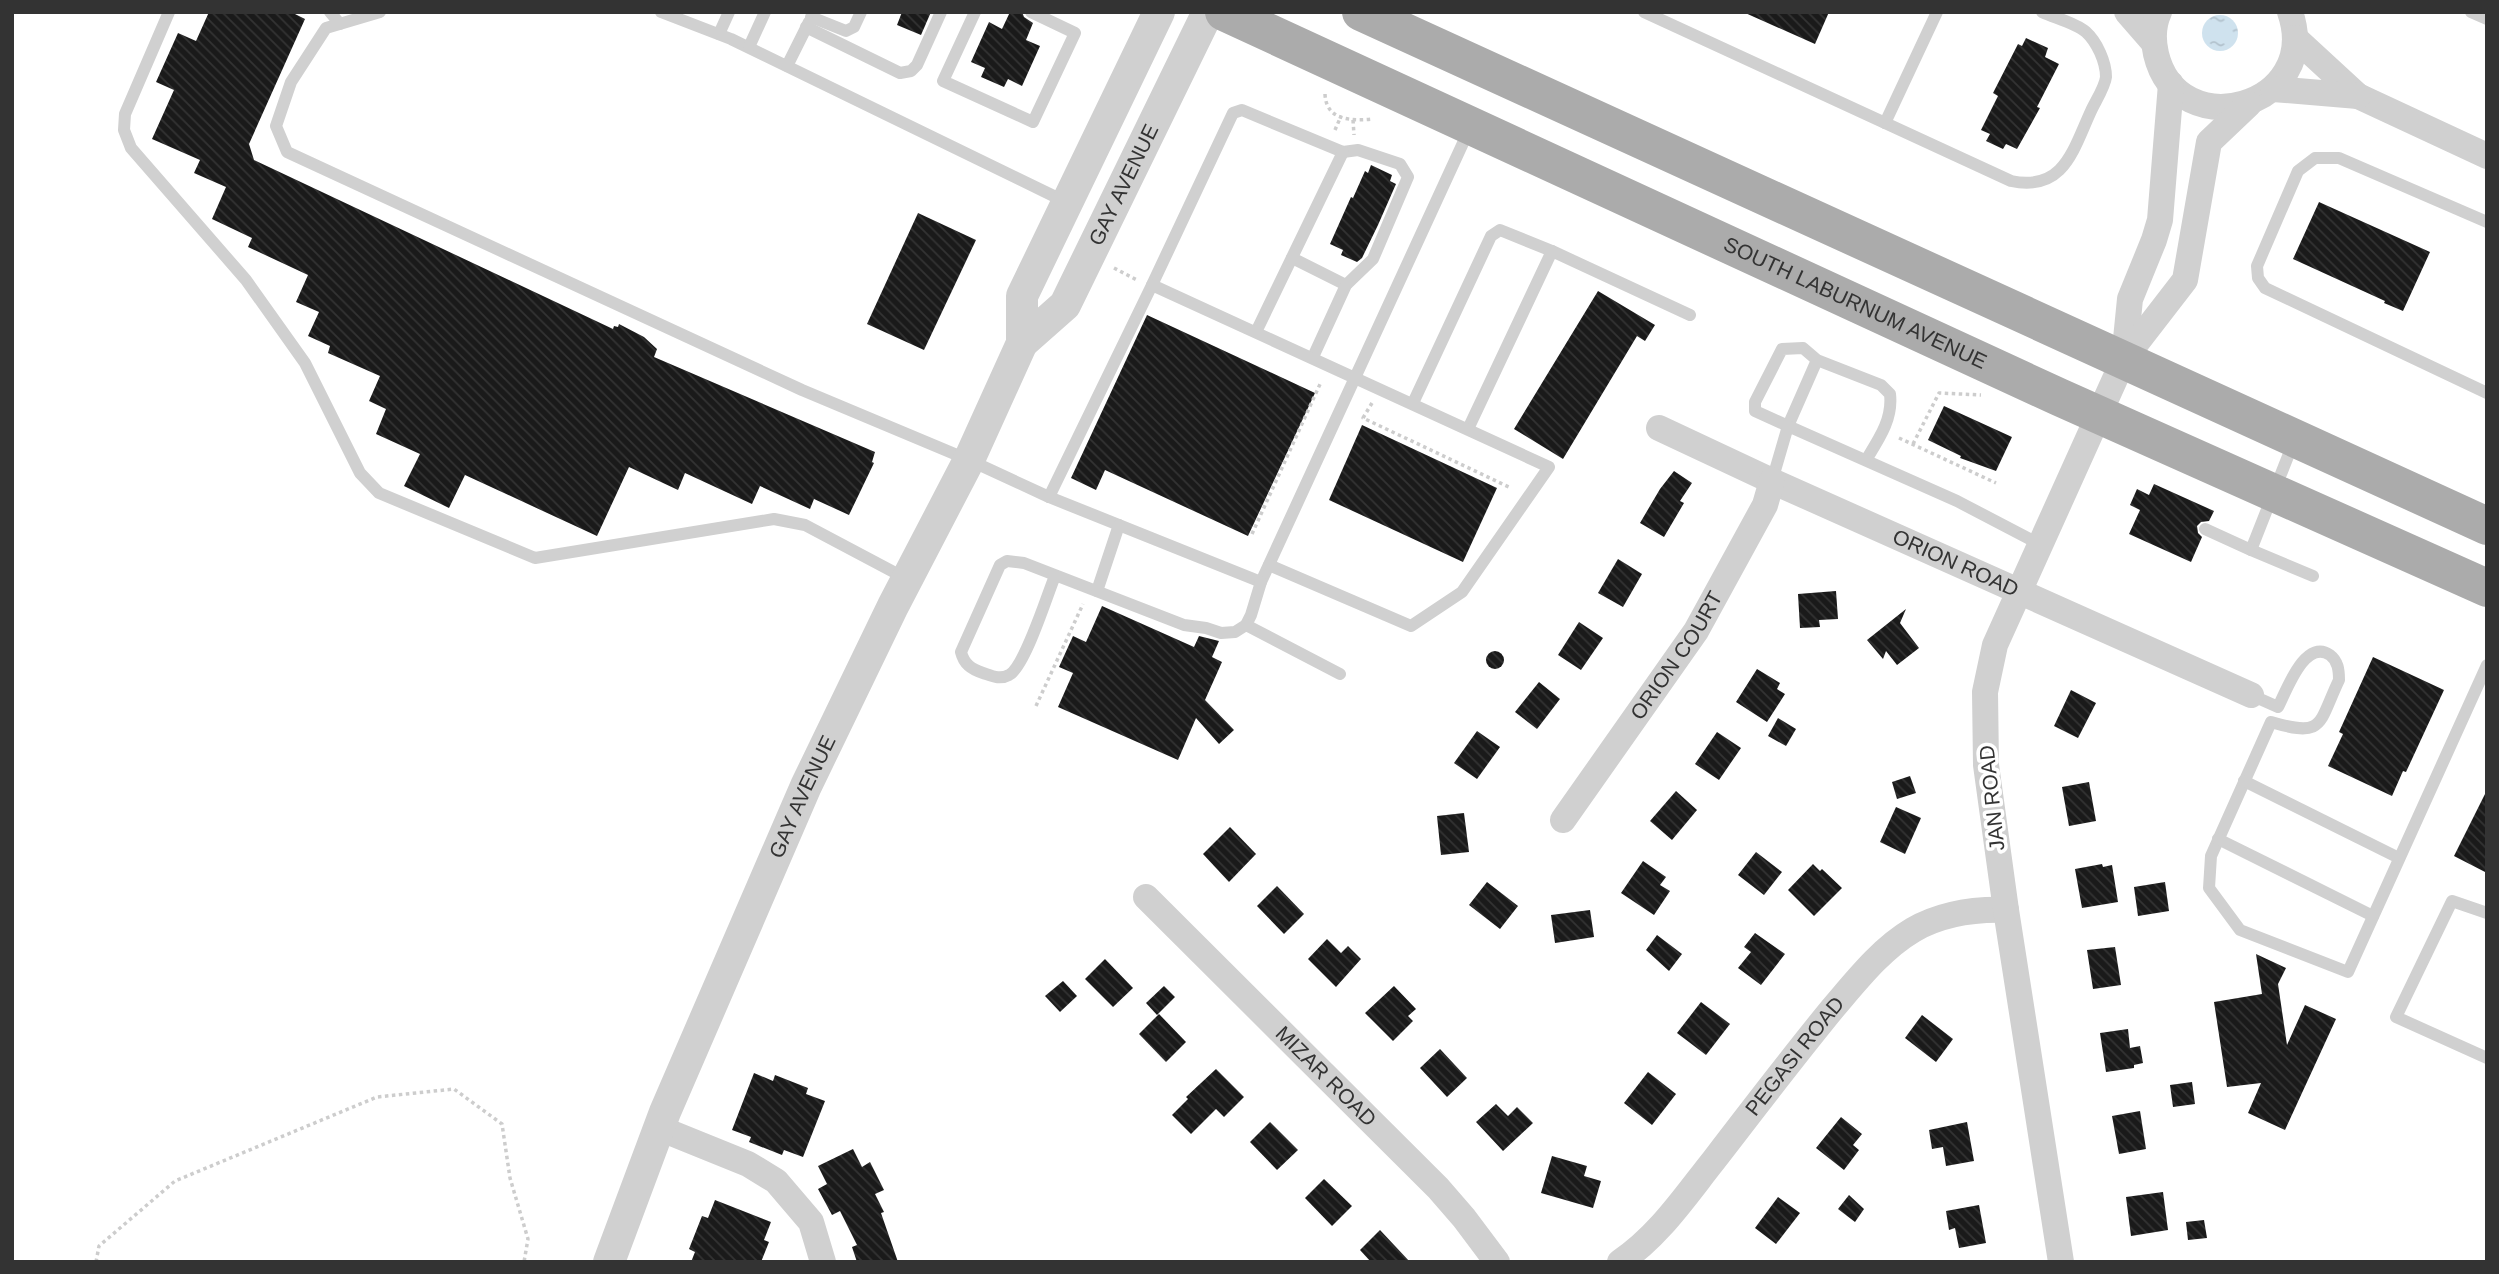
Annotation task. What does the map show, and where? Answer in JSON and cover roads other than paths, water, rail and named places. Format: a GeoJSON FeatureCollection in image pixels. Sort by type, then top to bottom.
{"type":"FeatureCollection","features":[{"type":"Feature","properties":{"kind":"main road","name":"SOUTH LABURNUM AVENUE"},"geometry":{"type":"LineString","coordinates":[[1224,12],[2273,494],[2487,588]]}},
{"type":"Feature","properties":{"kind":"main road"},"geometry":{"type":"LineString","coordinates":[[1361,12],[2487,526]]}},
{"type":"Feature","properties":{"kind":"street","name":"GAY AVENUE"},"geometry":{"type":"LineString","coordinates":[[1022,343],[1022,296],[1159,12]]}},
{"type":"Feature","properties":{"kind":"street","name":"GAY AVENUE"},"geometry":{"type":"LineString","coordinates":[[609,1262],[659,1128],[806,786],[907,579],[969,460],[1022,343],[1065,305],[1208,12]]}},
{"type":"Feature","properties":{"kind":"street"},"geometry":{"type":"LineString","coordinates":[[2127,12],[2154,43]]}},
{"type":"Feature","properties":{"kind":"street"},"geometry":{"type":"LineString","coordinates":[[2159,12],[2154,43],[2159,65],[2171,84],[2187,98],[2207,106],[2228,108],[2249,104]]}},
{"type":"Feature","properties":{"kind":"street"},"geometry":{"type":"LineString","coordinates":[[2124,359],[2185,280],[2209,142],[2249,104],[2273,89],[2285,74],[2292,57],[2292,19]]}},
{"type":"Feature","properties":{"kind":"street"},"geometry":{"type":"LineString","coordinates":[[2292,19],[2358,96]]}},
{"type":"Feature","properties":{"kind":"street"},"geometry":{"type":"LineString","coordinates":[[2124,359],[2130,299],[2160,220],[2171,84]]}},
{"type":"Feature","properties":{"kind":"street"},"geometry":{"type":"LineString","coordinates":[[2273,89],[2358,96],[2487,156]]}},
{"type":"Feature","properties":{"kind":"street","name":"JAN ROAD"},"geometry":{"type":"LineString","coordinates":[[2061,1262],[1986,765],[1984,692],[1995,646],[2124,359]]}},
{"type":"Feature","properties":{"kind":"street","name":"ORION ROAD"},"geometry":{"type":"LineString","coordinates":[[1659,428],[2251,695]]}},
{"type":"Feature","properties":{"kind":"street","name":"ORION COURT"},"geometry":{"type":"LineString","coordinates":[[1563,820],[1696,631],[1765,505],[1772,481]]}},
{"type":"Feature","properties":{"kind":"street","name":"MIZAR ROAD"},"geometry":{"type":"LineString","coordinates":[[1146,897],[1438,1188],[1497,1262]]}},
{"type":"Feature","properties":{"kind":"street","name":"PEGASI ROAD"},"geometry":{"type":"LineString","coordinates":[[1620,1262],[1675,1210],[1777,1075],[1861,975],[1892,944],[1940,918],[1958,913],[2006,910]]}},
{"type":"Feature","properties":{"kind":"street"},"geometry":{"type":"LineString","coordinates":[[659,1128],[748,1164],[776,1181],[811,1222],[823,1262]]}},
{"type":"Feature","properties":{"kind":"lane"},"geometry":{"type":"LineString","coordinates":[[169,12],[125,114],[124,130],[131,148],[246,280],[305,363],[360,473],[379,493],[535,558],[774,519],[805,525],[907,579]]}},
{"type":"Feature","properties":{"kind":"lane"},"geometry":{"type":"LineString","coordinates":[[331,12],[340,24]]}},
{"type":"Feature","properties":{"kind":"lane"},"geometry":{"type":"LineString","coordinates":[[380,12],[326,28],[291,82],[276,125],[287,152],[802,390],[969,460],[1049,497],[1261,582]]}},
{"type":"Feature","properties":{"kind":"lane"},"geometry":{"type":"LineString","coordinates":[[719,34],[729,12]]}},
{"type":"Feature","properties":{"kind":"lane"},"geometry":{"type":"LineString","coordinates":[[749,47],[765,12]]}},
{"type":"Feature","properties":{"kind":"lane"},"geometry":{"type":"LineString","coordinates":[[810,19],[846,31],[854,27],[861,12]]}},
{"type":"Feature","properties":{"kind":"lane"},"geometry":{"type":"LineString","coordinates":[[810,19],[900,73],[911,71],[916,65],[940,12]]}},
{"type":"Feature","properties":{"kind":"lane"},"geometry":{"type":"LineString","coordinates":[[975,12],[943,80],[1033,122],[1075,33],[1031,12]]}},
{"type":"Feature","properties":{"kind":"lane"},"geometry":{"type":"LineString","coordinates":[[1644,12],[2011,181],[2028,185],[2048,178],[2065,167],[2106,78],[2103,61],[2095,43],[2085,31],[2042,12]]}},
{"type":"Feature","properties":{"kind":"lane"},"geometry":{"type":"LineString","coordinates":[[1885,123],[1937,12]]}},
{"type":"Feature","properties":{"kind":"lane"},"geometry":{"type":"LineString","coordinates":[[2471,12],[2487,19]]}},
{"type":"Feature","properties":{"kind":"lane"},"geometry":{"type":"LineString","coordinates":[[667,13],[749,47],[1067,203]]}},
{"type":"Feature","properties":{"kind":"lane"},"geometry":{"type":"LineString","coordinates":[[787,66],[810,19]]}},
{"type":"Feature","properties":{"kind":"lane"},"geometry":{"type":"LineString","coordinates":[[1049,497],[1233,113],[1242,110],[1343,152],[1358,150],[1400,164],[1408,177],[1373,259],[1346,285],[1312,358]]}},
{"type":"Feature","properties":{"kind":"lane"},"geometry":{"type":"LineString","coordinates":[[1240,628],[1470,126]]}},
{"type":"Feature","properties":{"kind":"lane"},"geometry":{"type":"LineString","coordinates":[[1256,332],[1343,152]]}},
{"type":"Feature","properties":{"kind":"lane"},"geometry":{"type":"LineString","coordinates":[[2487,222],[2339,158],[2315,158],[2298,171],[2257,266],[2258,278],[2265,288],[2487,393]]}},
{"type":"Feature","properties":{"kind":"lane"},"geometry":{"type":"LineString","coordinates":[[1413,404],[1491,236],[1500,230],[1690,315]]}},
{"type":"Feature","properties":{"kind":"lane"},"geometry":{"type":"LineString","coordinates":[[1468,429],[1552,251]]}},
{"type":"Feature","properties":{"kind":"lane"},"geometry":{"type":"LineString","coordinates":[[1292,258],[1346,285]]}},
{"type":"Feature","properties":{"kind":"lane"},"geometry":{"type":"LineString","coordinates":[[1152,285],[1549,467],[1462,592],[1411,626],[1269,565]]}},
{"type":"Feature","properties":{"kind":"lane"},"geometry":{"type":"LineString","coordinates":[[1866,460],[1881,436],[1892,409],[1890,394],[1881,385],[1818,360],[1803,348],[1782,349],[1755,402],[1755,411],[1957,501],[2042,545]]}},
{"type":"Feature","properties":{"kind":"lane"},"geometry":{"type":"LineString","coordinates":[[1772,481],[1788,426],[1818,360]]}},
{"type":"Feature","properties":{"kind":"lane"},"geometry":{"type":"LineString","coordinates":[[2251,550],[2296,438]]}},
{"type":"Feature","properties":{"kind":"lane"},"geometry":{"type":"LineString","coordinates":[[1097,592],[1119,525]]}},
{"type":"Feature","properties":{"kind":"lane"},"geometry":{"type":"LineString","coordinates":[[2206,529],[2313,576]]}},
{"type":"Feature","properties":{"kind":"lane"},"geometry":{"type":"LineString","coordinates":[[1055,576],[1021,664],[1010,675],[998,678],[971,668],[963,660],[961,652],[1000,565],[1007,561],[1024,562],[1184,625],[1206,628],[1222,634],[1240,628],[1340,674]]}},
{"type":"Feature","properties":{"kind":"lane"},"geometry":{"type":"LineString","coordinates":[[2272,722],[2300,730],[2318,725],[2339,680],[2336,663],[2329,655],[2314,652],[2303,660],[2278,707],[2211,856],[2209,888],[2240,930],[2348,972],[2487,665]]}},
{"type":"Feature","properties":{"kind":"lane"},"geometry":{"type":"LineString","coordinates":[[2251,695],[2278,707]]}},
{"type":"Feature","properties":{"kind":"lane"},"geometry":{"type":"LineString","coordinates":[[2244,781],[2399,858]]}},
{"type":"Feature","properties":{"kind":"lane"},"geometry":{"type":"LineString","coordinates":[[2218,839],[2373,916]]}},
{"type":"Feature","properties":{"kind":"lane"},"geometry":{"type":"LineString","coordinates":[[2487,913],[2452,901],[2396,1017],[2487,1058]]}},
{"type":"Feature","properties":{"kind":"water"},"geometry":{"type":"Polygon","coordinates":[[[2220,15],[2232,21],[2238,33],[2232,45],[2220,51],[2208,45],[2202,33],[2208,21],[2220,15]]]}}]}
